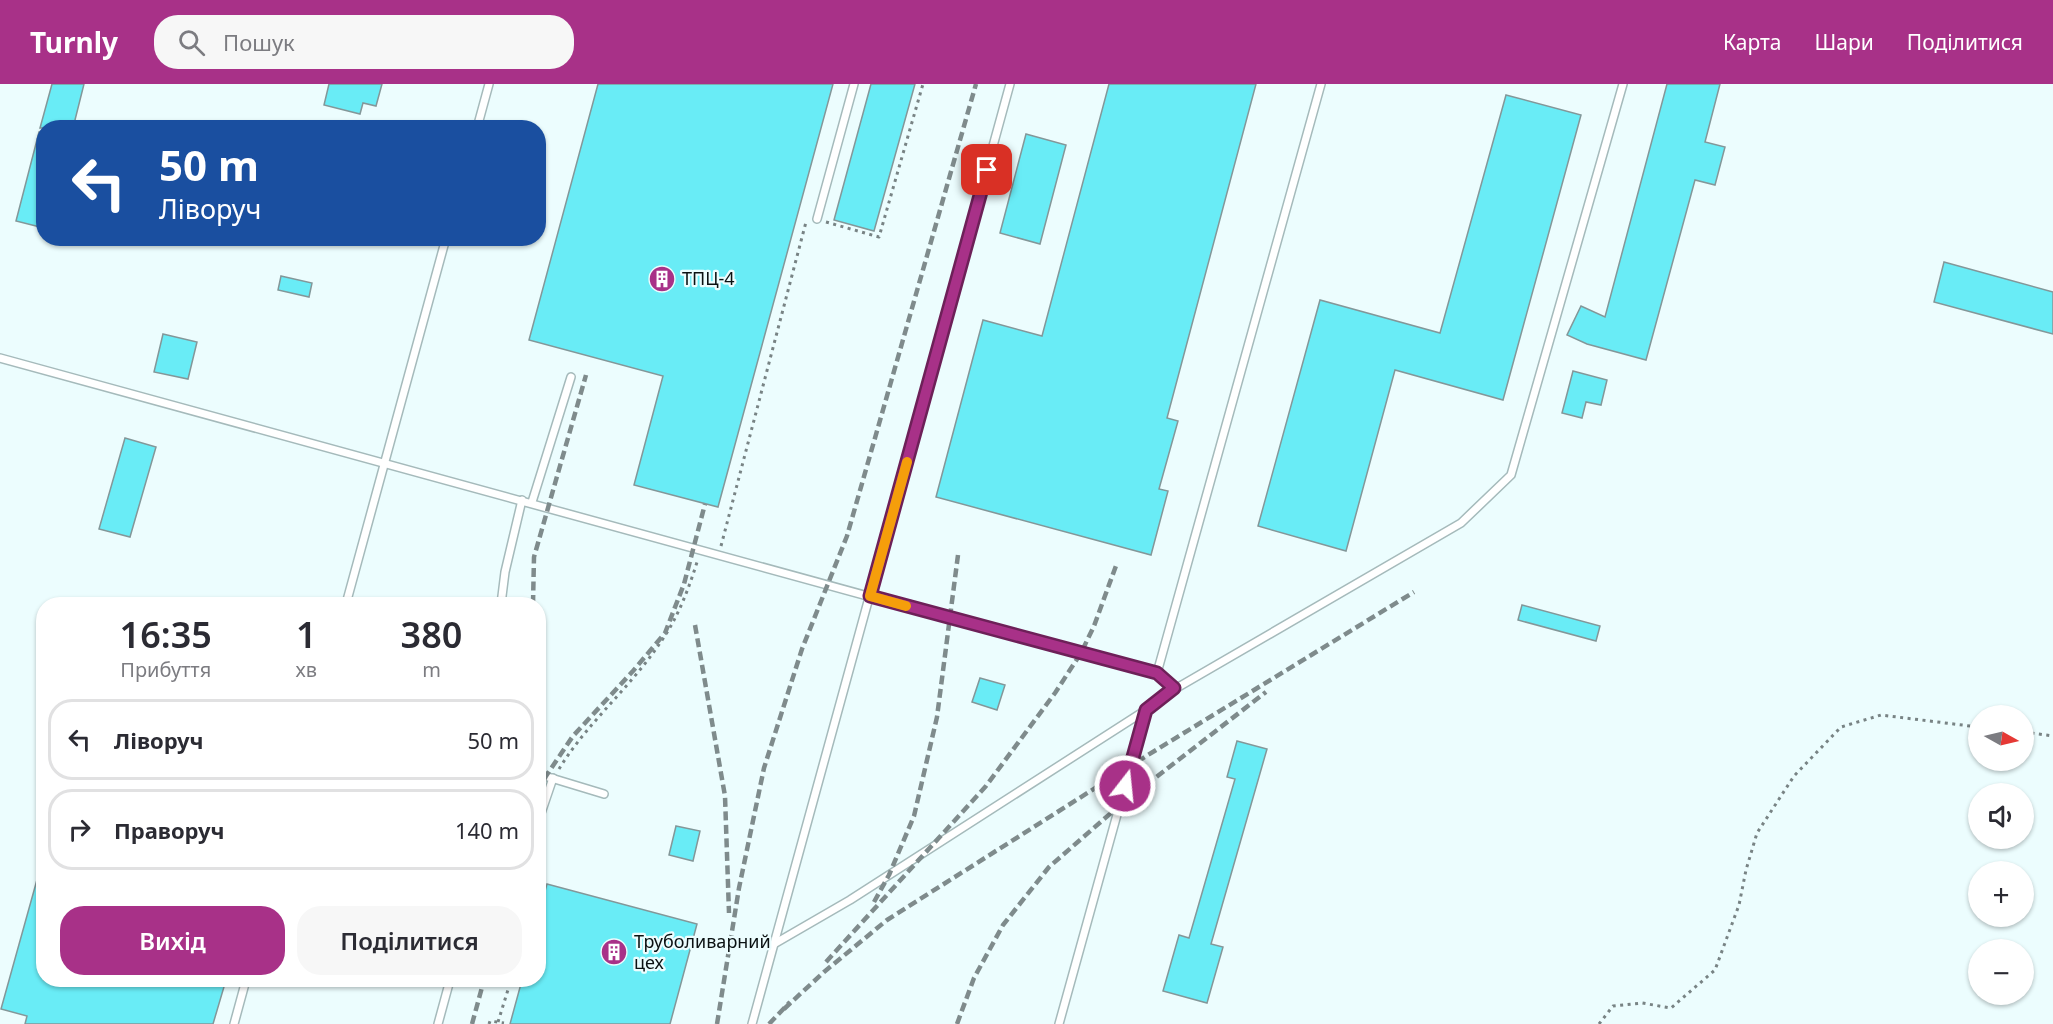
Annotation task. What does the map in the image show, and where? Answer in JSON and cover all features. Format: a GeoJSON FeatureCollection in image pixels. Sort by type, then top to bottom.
{"type":"FeatureCollection","features":[{"type":"Feature","properties":{"kind":"lane"},"geometry":{"type":"LineString","coordinates":[[479,120],[489,84]]}},
{"type":"Feature","properties":{"kind":"lane"},"geometry":{"type":"LineString","coordinates":[[817,219],[854,84]]}},
{"type":"Feature","properties":{"kind":"lane"},"geometry":{"type":"LineString","coordinates":[[752,1024],[1010,84]]}},
{"type":"Feature","properties":{"kind":"lane"},"geometry":{"type":"LineString","coordinates":[[1157,673],[1321,84]]}},
{"type":"Feature","properties":{"kind":"lane"},"geometry":{"type":"LineString","coordinates":[[774,944],[850,900],[1146,710],[1174,688],[1461,523],[1511,475],[1623,84]]}},
{"type":"Feature","properties":{"kind":"lane"},"geometry":{"type":"LineString","coordinates":[[348,597],[444,246]]}},
{"type":"Feature","properties":{"kind":"lane"},"geometry":{"type":"LineString","coordinates":[[0,358],[1157,673],[1174,688]]}},
{"type":"Feature","properties":{"kind":"lane"},"geometry":{"type":"LineString","coordinates":[[532,502],[571,377]]}},
{"type":"Feature","properties":{"kind":"lane"},"geometry":{"type":"LineString","coordinates":[[502,597],[505,572],[522,500]]}},
{"type":"Feature","properties":{"kind":"lane"},"geometry":{"type":"LineString","coordinates":[[1059,1024],[1146,710]]}},
{"type":"Feature","properties":{"kind":"lane"},"geometry":{"type":"LineString","coordinates":[[546,776],[604,794]]}},
{"type":"Feature","properties":{"kind":"lane"},"geometry":{"type":"LineString","coordinates":[[546,799],[553,778]]}},
{"type":"Feature","properties":{"kind":"lane"},"geometry":{"type":"LineString","coordinates":[[234,1024],[244,987]]}},
{"type":"Feature","properties":{"kind":"lane"},"geometry":{"type":"LineString","coordinates":[[438,1024],[448,987]]}},
{"type":"Feature","properties":{"kind":"path"},"geometry":{"type":"LineString","coordinates":[[718,554],[808,217],[879,237],[923,84]]}},
{"type":"Feature","properties":{"kind":"path"},"geometry":{"type":"LineString","coordinates":[[553,778],[574,743],[661,643],[688,589],[701,549]]}},
{"type":"Feature","properties":{"kind":"path"},"geometry":{"type":"LineString","coordinates":[[1599,1024],[1614,1006],[1642,1003],[1671,1008],[1715,970],[1739,905],[1757,833],[1794,776],[1841,727],[1881,715],[1968,726]]}},
{"type":"Feature","properties":{"kind":"path"},"geometry":{"type":"LineString","coordinates":[[2034,733],[2053,736]]}},
{"type":"Feature","properties":{"kind":"path"},"geometry":{"type":"LineString","coordinates":[[498,1022],[509,987]]}},
{"type":"Feature","properties":{"kind":"path"},"geometry":{"type":"LineString","coordinates":[[489,1024],[490,1021],[504,1023]]}},
{"type":"Feature","properties":{"kind":"building"},"geometry":{"type":"Polygon","coordinates":[[[52,84],[84,84],[75,120],[42,120],[52,84]]]}},
{"type":"Feature","properties":{"kind":"building"},"geometry":{"type":"Polygon","coordinates":[[[329,84],[382,84],[376,106],[363,103],[360,114],[324,105],[329,84]]]}},
{"type":"Feature","properties":{"kind":"building","name":"ТПЦ-4"},"geometry":{"type":"Polygon","coordinates":[[[598,84],[833,84],[718,507],[634,485],[663,376],[529,340],[598,84]]]}},
{"type":"Feature","properties":{"kind":"building"},"geometry":{"type":"Polygon","coordinates":[[[871,84],[915,84],[874,231],[834,220],[871,84]]]}},
{"type":"Feature","properties":{"kind":"building"},"geometry":{"type":"Polygon","coordinates":[[[1109,84],[1256,84],[1167,418],[1178,421],[1159,489],[1168,491],[1151,555],[936,497],[983,320],[1042,336],[1109,84]]]}},
{"type":"Feature","properties":{"kind":"building"},"geometry":{"type":"Polygon","coordinates":[[[1667,84],[1720,84],[1705,142],[1725,147],[1715,185],[1695,180],[1646,360],[1587,344],[1567,335],[1581,306],[1605,317],[1667,84]]]}},
{"type":"Feature","properties":{"kind":"building"},"geometry":{"type":"Polygon","coordinates":[[[1506,95],[1581,115],[1503,400],[1395,370],[1346,551],[1258,526],[1320,300],[1440,333],[1506,95]]]}},
{"type":"Feature","properties":{"kind":"building"},"geometry":{"type":"Polygon","coordinates":[[[1026,134],[1066,145],[1040,244],[1000,233],[1026,134]]]}},
{"type":"Feature","properties":{"kind":"building"},"geometry":{"type":"Polygon","coordinates":[[[36,144],[36,226],[16,221],[36,144]]]}},
{"type":"Feature","properties":{"kind":"building"},"geometry":{"type":"Polygon","coordinates":[[[1944,262],[2053,292],[2053,334],[1934,302],[1944,262]]]}},
{"type":"Feature","properties":{"kind":"building"},"geometry":{"type":"Polygon","coordinates":[[[281,276],[312,283],[309,297],[278,290],[281,276]]]}},
{"type":"Feature","properties":{"kind":"building"},"geometry":{"type":"Polygon","coordinates":[[[163,334],[197,342],[188,379],[154,372],[163,334]]]}},
{"type":"Feature","properties":{"kind":"building"},"geometry":{"type":"Polygon","coordinates":[[[1573,371],[1607,380],[1601,405],[1586,402],[1582,418],[1562,413],[1573,371]]]}},
{"type":"Feature","properties":{"kind":"building"},"geometry":{"type":"Polygon","coordinates":[[[125,438],[156,447],[130,537],[99,529],[125,438]]]}},
{"type":"Feature","properties":{"kind":"building"},"geometry":{"type":"Polygon","coordinates":[[[1522,605],[1600,626],[1596,641],[1518,620],[1522,605]]]}},
{"type":"Feature","properties":{"kind":"building"},"geometry":{"type":"Polygon","coordinates":[[[980,678],[1005,685],[997,710],[972,702],[980,678]]]}},
{"type":"Feature","properties":{"kind":"building"},"geometry":{"type":"Polygon","coordinates":[[[1237,741],[1267,749],[1211,944],[1223,947],[1207,1003],[1163,991],[1179,935],[1189,938],[1235,779],[1227,777],[1237,741]]]}},
{"type":"Feature","properties":{"kind":"building"},"geometry":{"type":"Polygon","coordinates":[[[676,826],[700,831],[693,861],[669,855],[676,826]]]}},
{"type":"Feature","properties":{"kind":"building"},"geometry":{"type":"Polygon","coordinates":[[[36,883],[36,987],[224,987],[213,1024],[25,1024],[27,1016],[1,1009],[36,883]]]}},
{"type":"Feature","properties":{"kind":"building","name":"Труболиварний цех"},"geometry":{"type":"Polygon","coordinates":[[[547,884],[697,924],[670,1024],[510,1024],[520,987],[546,987],[547,884]]]}},
{"type":"Feature","properties":{"kind":"railway"},"geometry":{"type":"LineString","coordinates":[[717,1024],[739,888],[764,768],[802,649],[847,536],[976,84]]}},
{"type":"Feature","properties":{"kind":"railway"},"geometry":{"type":"LineString","coordinates":[[533,597],[534,557],[586,375]]}},
{"type":"Feature","properties":{"kind":"railway"},"geometry":{"type":"LineString","coordinates":[[546,776],[573,736],[665,633],[684,584],[705,504]]}},
{"type":"Feature","properties":{"kind":"railway"},"geometry":{"type":"LineString","coordinates":[[874,902],[889,875],[914,816],[937,717],[958,555]]}},
{"type":"Feature","properties":{"kind":"railway"},"geometry":{"type":"LineString","coordinates":[[826,962],[986,786],[1055,693],[1081,653],[1094,626],[1117,563]]}},
{"type":"Feature","properties":{"kind":"railway"},"geometry":{"type":"LineString","coordinates":[[784,1009],[824,972],[887,920],[1130,766],[1414,592]]}},
{"type":"Feature","properties":{"kind":"railway"},"geometry":{"type":"LineString","coordinates":[[695,625],[725,796],[729,913]]}},
{"type":"Feature","properties":{"kind":"railway"},"geometry":{"type":"LineString","coordinates":[[957,1024],[974,978],[1003,925],[1049,867],[1119,806],[1266,692]]}},
{"type":"Feature","properties":{"kind":"railway"},"geometry":{"type":"LineString","coordinates":[[472,1024],[482,987]]}},
{"type":"Feature","properties":{"kind":"railway"},"geometry":{"type":"LineString","coordinates":[[769,1024],[790,1002]]}},
{"type":"Feature","properties":{"kind":"slow traffic"},"geometry":{"type":"LineString","coordinates":[[906,606],[870,596],[907,462]]}},
{"type":"Feature","properties":{"kind":"place","name":"ТПЦ-4"},"geometry":{"type":"Point","coordinates":[662,279]}},
{"type":"Feature","properties":{"kind":"place","name":"Труболиварний цех"},"geometry":{"type":"Point","coordinates":[614,952]}},
{"type":"Feature","properties":{"kind":"route"},"geometry":{"type":"LineString","coordinates":[[987,170],[870,596],[1157,673],[1174,688],[1146,710],[1125,786]]}}]}
